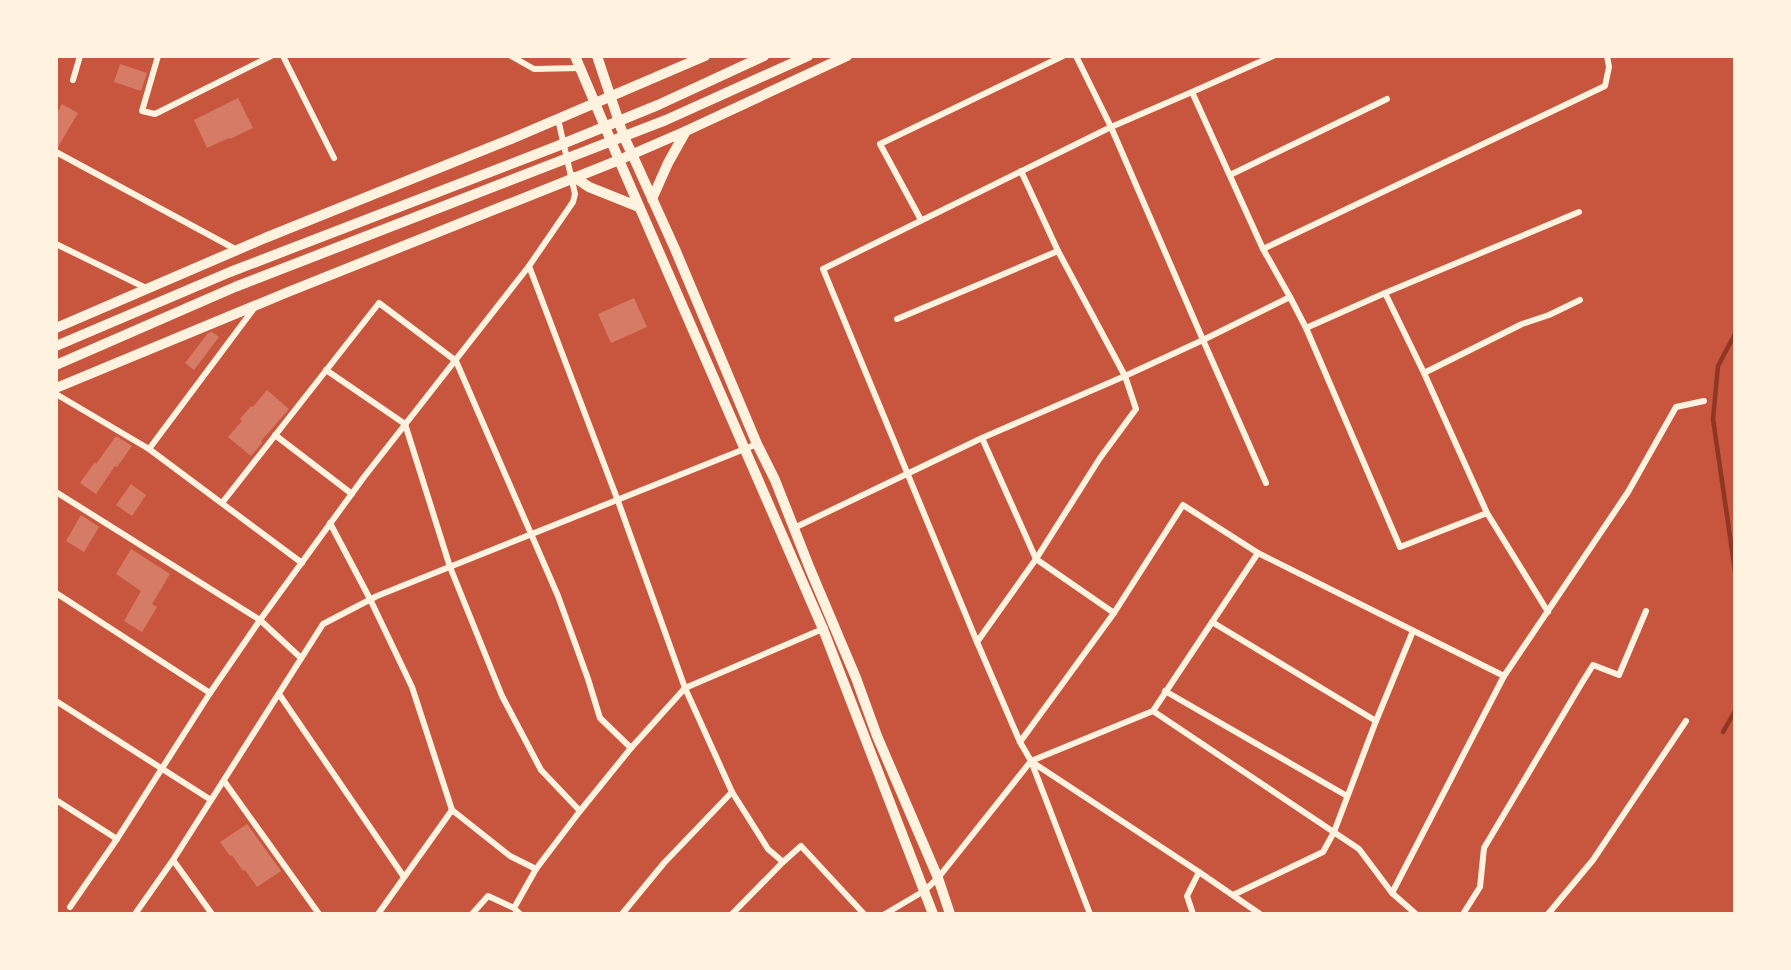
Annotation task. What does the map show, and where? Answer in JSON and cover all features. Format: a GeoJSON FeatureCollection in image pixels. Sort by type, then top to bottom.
{"type":"FeatureCollection","features":[{"type":"Feature","properties":{"kind":"main road"},"geometry":{"type":"LineString","coordinates":[[575,56],[680,300],[751,446],[828,626],[856,678],[877,736],[938,878],[950,914]]}},
{"type":"Feature","properties":{"kind":"main road"},"geometry":{"type":"LineString","coordinates":[[597,56],[624,137],[733,385],[751,446],[775,480],[794,528],[933,914]]}},
{"type":"Feature","properties":{"kind":"main road"},"geometry":{"type":"LineString","coordinates":[[56,328],[705,56]]}},
{"type":"Feature","properties":{"kind":"main road"},"geometry":{"type":"LineString","coordinates":[[56,346],[230,272],[658,104],[764,56]]}},
{"type":"Feature","properties":{"kind":"main road"},"geometry":{"type":"LineString","coordinates":[[56,365],[235,287],[666,120],[808,56]]}},
{"type":"Feature","properties":{"kind":"main road"},"geometry":{"type":"LineString","coordinates":[[56,387],[619,160],[847,56]]}},
{"type":"Feature","properties":{"kind":"main road"},"geometry":{"type":"LineString","coordinates":[[652,199],[686,131]]}},
{"type":"Feature","properties":{"kind":"main road"},"geometry":{"type":"LineString","coordinates":[[573,178],[639,206]]}},
{"type":"Feature","properties":{"kind":"main road"},"geometry":{"type":"LineString","coordinates":[[680,300],[694,295]]}},
{"type":"Feature","properties":{"kind":"street"},"geometry":{"type":"LineString","coordinates":[[73,80],[80,56]]}},
{"type":"Feature","properties":{"kind":"street"},"geometry":{"type":"LineString","coordinates":[[158,56],[142,111],[155,114],[258,59],[271,56]]}},
{"type":"Feature","properties":{"kind":"street"},"geometry":{"type":"LineString","coordinates":[[283,56],[334,158]]}},
{"type":"Feature","properties":{"kind":"street"},"geometry":{"type":"LineString","coordinates":[[511,56],[534,69],[580,68]]}},
{"type":"Feature","properties":{"kind":"street"},"geometry":{"type":"LineString","coordinates":[[921,220],[880,144],[1063,56]]}},
{"type":"Feature","properties":{"kind":"street"},"geometry":{"type":"LineString","coordinates":[[1076,56],[1111,127],[1266,483]]}},
{"type":"Feature","properties":{"kind":"street"},"geometry":{"type":"LineString","coordinates":[[1090,914],[1031,761],[1020,742],[977,642],[823,269],[1111,127],[1273,56]]}},
{"type":"Feature","properties":{"kind":"street"},"geometry":{"type":"LineString","coordinates":[[1263,249],[1605,86],[1609,67],[1607,56]]}},
{"type":"Feature","properties":{"kind":"street"},"geometry":{"type":"LineString","coordinates":[[1192,93],[1263,249],[1306,328],[1400,547],[1487,513]]}},
{"type":"Feature","properties":{"kind":"street"},"geometry":{"type":"LineString","coordinates":[[1230,175],[1387,99]]}},
{"type":"Feature","properties":{"kind":"street"},"geometry":{"type":"LineString","coordinates":[[70,907],[117,839],[209,693],[260,620],[330,523],[528,266],[573,202],[573,178],[558,119]]}},
{"type":"Feature","properties":{"kind":"street"},"geometry":{"type":"LineString","coordinates":[[56,152],[237,250]]}},
{"type":"Feature","properties":{"kind":"street"},"geometry":{"type":"LineString","coordinates":[[977,642],[1036,559],[1100,458],[1136,409],[1125,376],[1058,251],[1021,171]]}},
{"type":"Feature","properties":{"kind":"street"},"geometry":{"type":"LineString","coordinates":[[1306,328],[1579,212]]}},
{"type":"Feature","properties":{"kind":"street"},"geometry":{"type":"LineString","coordinates":[[56,244],[148,289]]}},
{"type":"Feature","properties":{"kind":"street"},"geometry":{"type":"LineString","coordinates":[[897,319],[1058,251]]}},
{"type":"Feature","properties":{"kind":"street"},"geometry":{"type":"LineString","coordinates":[[528,266],[618,501],[685,688],[732,792],[768,849],[783,862]]}},
{"type":"Feature","properties":{"kind":"street"},"geometry":{"type":"LineString","coordinates":[[1385,293],[1487,513],[1548,612]]}},
{"type":"Feature","properties":{"kind":"street"},"geometry":{"type":"LineString","coordinates":[[794,528],[982,438],[1203,340],[1290,297]]}},
{"type":"Feature","properties":{"kind":"street"},"geometry":{"type":"LineString","coordinates":[[1424,373],[1522,324],[1580,300]]}},
{"type":"Feature","properties":{"kind":"street"},"geometry":{"type":"LineString","coordinates":[[222,503],[379,303],[456,360],[558,596],[600,718],[631,748]]}},
{"type":"Feature","properties":{"kind":"street"},"geometry":{"type":"LineString","coordinates":[[149,449],[257,304]]}},
{"type":"Feature","properties":{"kind":"street"},"geometry":{"type":"LineString","coordinates":[[326,370],[405,424],[450,567],[502,696],[541,770],[580,811]]}},
{"type":"Feature","properties":{"kind":"street"},"geometry":{"type":"LineString","coordinates":[[56,394],[149,449],[302,563]]}},
{"type":"Feature","properties":{"kind":"street"},"geometry":{"type":"LineString","coordinates":[[1392,893],[1504,676],[1628,492],[1676,407],[1704,401]]}},
{"type":"Feature","properties":{"kind":"street"},"geometry":{"type":"LineString","coordinates":[[275,435],[352,494]]}},
{"type":"Feature","properties":{"kind":"street"},"geometry":{"type":"LineString","coordinates":[[982,438],[1036,559],[1114,613]]}},
{"type":"Feature","properties":{"kind":"street"},"geometry":{"type":"LineString","coordinates":[[135,914],[173,860],[323,624],[370,599],[751,446]]}},
{"type":"Feature","properties":{"kind":"street"},"geometry":{"type":"LineString","coordinates":[[56,492],[260,620],[301,658]]}},
{"type":"Feature","properties":{"kind":"street"},"geometry":{"type":"LineString","coordinates":[[1020,742],[1114,613],[1182,505],[1258,553],[1504,676]]}},
{"type":"Feature","properties":{"kind":"street"},"geometry":{"type":"LineString","coordinates":[[330,523],[412,687],[452,810],[510,856],[536,869]]}},
{"type":"Feature","properties":{"kind":"street"},"geometry":{"type":"LineString","coordinates":[[885,914],[924,891],[938,878],[1031,761],[1153,711],[1258,553]]}},
{"type":"Feature","properties":{"kind":"street"},"geometry":{"type":"LineString","coordinates":[[56,593],[209,693]]}},
{"type":"Feature","properties":{"kind":"street"},"geometry":{"type":"LineString","coordinates":[[1463,914],[1480,887],[1484,848],[1580,686],[1594,665],[1619,675],[1646,611]]}},
{"type":"Feature","properties":{"kind":"street"},"geometry":{"type":"LineString","coordinates":[[1212,622],[1376,721]]}},
{"type":"Feature","properties":{"kind":"street"},"geometry":{"type":"LineString","coordinates":[[514,908],[536,869],[580,811],[631,748],[685,688],[828,626]]}},
{"type":"Feature","properties":{"kind":"street"},"geometry":{"type":"LineString","coordinates":[[1233,895],[1323,852],[1334,832],[1413,631]]}},
{"type":"Feature","properties":{"kind":"street"},"geometry":{"type":"LineString","coordinates":[[1165,691],[1348,796]]}},
{"type":"Feature","properties":{"kind":"street"},"geometry":{"type":"LineString","coordinates":[[279,694],[404,877]]}},
{"type":"Feature","properties":{"kind":"street"},"geometry":{"type":"LineString","coordinates":[[56,701],[211,800]]}},
{"type":"Feature","properties":{"kind":"street"},"geometry":{"type":"LineString","coordinates":[[1153,711],[1359,849],[1392,893],[1411,913]]}},
{"type":"Feature","properties":{"kind":"street"},"geometry":{"type":"LineString","coordinates":[[1548,914],[1592,860],[1686,720]]}},
{"type":"Feature","properties":{"kind":"street"},"geometry":{"type":"LineString","coordinates":[[1031,761],[1260,914]]}},
{"type":"Feature","properties":{"kind":"street"},"geometry":{"type":"LineString","coordinates":[[224,781],[319,914]]}},
{"type":"Feature","properties":{"kind":"street"},"geometry":{"type":"LineString","coordinates":[[626,913],[664,863],[732,792]]}},
{"type":"Feature","properties":{"kind":"street"},"geometry":{"type":"LineString","coordinates":[[56,800],[117,839]]}},
{"type":"Feature","properties":{"kind":"street"},"geometry":{"type":"LineString","coordinates":[[377,914],[452,810]]}},
{"type":"Feature","properties":{"kind":"street"},"geometry":{"type":"LineString","coordinates":[[732,914],[801,846],[864,914]]}},
{"type":"Feature","properties":{"kind":"street"},"geometry":{"type":"LineString","coordinates":[[173,860],[212,914]]}},
{"type":"Feature","properties":{"kind":"street"},"geometry":{"type":"LineString","coordinates":[[1193,914],[1187,897],[1199,872]]}},
{"type":"Feature","properties":{"kind":"street"},"geometry":{"type":"LineString","coordinates":[[472,914],[488,896],[514,908],[520,914]]}},
{"type":"Feature","properties":{"kind":"building"},"geometry":{"type":"Polygon","coordinates":[[[120,64],[147,73],[141,91],[114,82],[120,64]]]}},
{"type":"Feature","properties":{"kind":"building"},"geometry":{"type":"Polygon","coordinates":[[[238,98],[253,128],[207,148],[194,120],[238,98]]]}},
{"type":"Feature","properties":{"kind":"building"},"geometry":{"type":"Polygon","coordinates":[[[62,104],[78,113],[58,147],[56,115],[62,104]]]}},
{"type":"Feature","properties":{"kind":"building"},"geometry":{"type":"Polygon","coordinates":[[[634,298],[647,327],[611,343],[598,314],[634,298]]]}},
{"type":"Feature","properties":{"kind":"building"},"geometry":{"type":"Polygon","coordinates":[[[212,332],[219,337],[194,370],[185,363],[208,333],[212,332]]]}},
{"type":"Feature","properties":{"kind":"building"},"geometry":{"type":"Polygon","coordinates":[[[267,390],[289,409],[251,456],[228,437],[242,421],[240,419],[267,390]]]}},
{"type":"Feature","properties":{"kind":"building"},"geometry":{"type":"Polygon","coordinates":[[[116,436],[132,446],[96,494],[80,483],[116,436]]]}},
{"type":"Feature","properties":{"kind":"building"},"geometry":{"type":"Polygon","coordinates":[[[131,484],[146,495],[132,516],[116,505],[131,484]]]}},
{"type":"Feature","properties":{"kind":"building"},"geometry":{"type":"Polygon","coordinates":[[[81,515],[99,527],[84,552],[66,541],[81,515]]]}},
{"type":"Feature","properties":{"kind":"building"},"geometry":{"type":"Polygon","coordinates":[[[131,549],[170,574],[152,604],[157,607],[142,632],[124,621],[141,591],[116,574],[131,549]]]}},
{"type":"Feature","properties":{"kind":"building"},"geometry":{"type":"Polygon","coordinates":[[[247,824],[281,871],[257,887],[220,842],[247,824]]]}},
{"type":"Feature","properties":{"kind":"waterway"},"geometry":{"type":"LineString","coordinates":[[1735,334],[1718,366],[1713,419],[1735,571]]}},
{"type":"Feature","properties":{"kind":"waterway"},"geometry":{"type":"LineString","coordinates":[[1723,732],[1735,711]]}}]}
